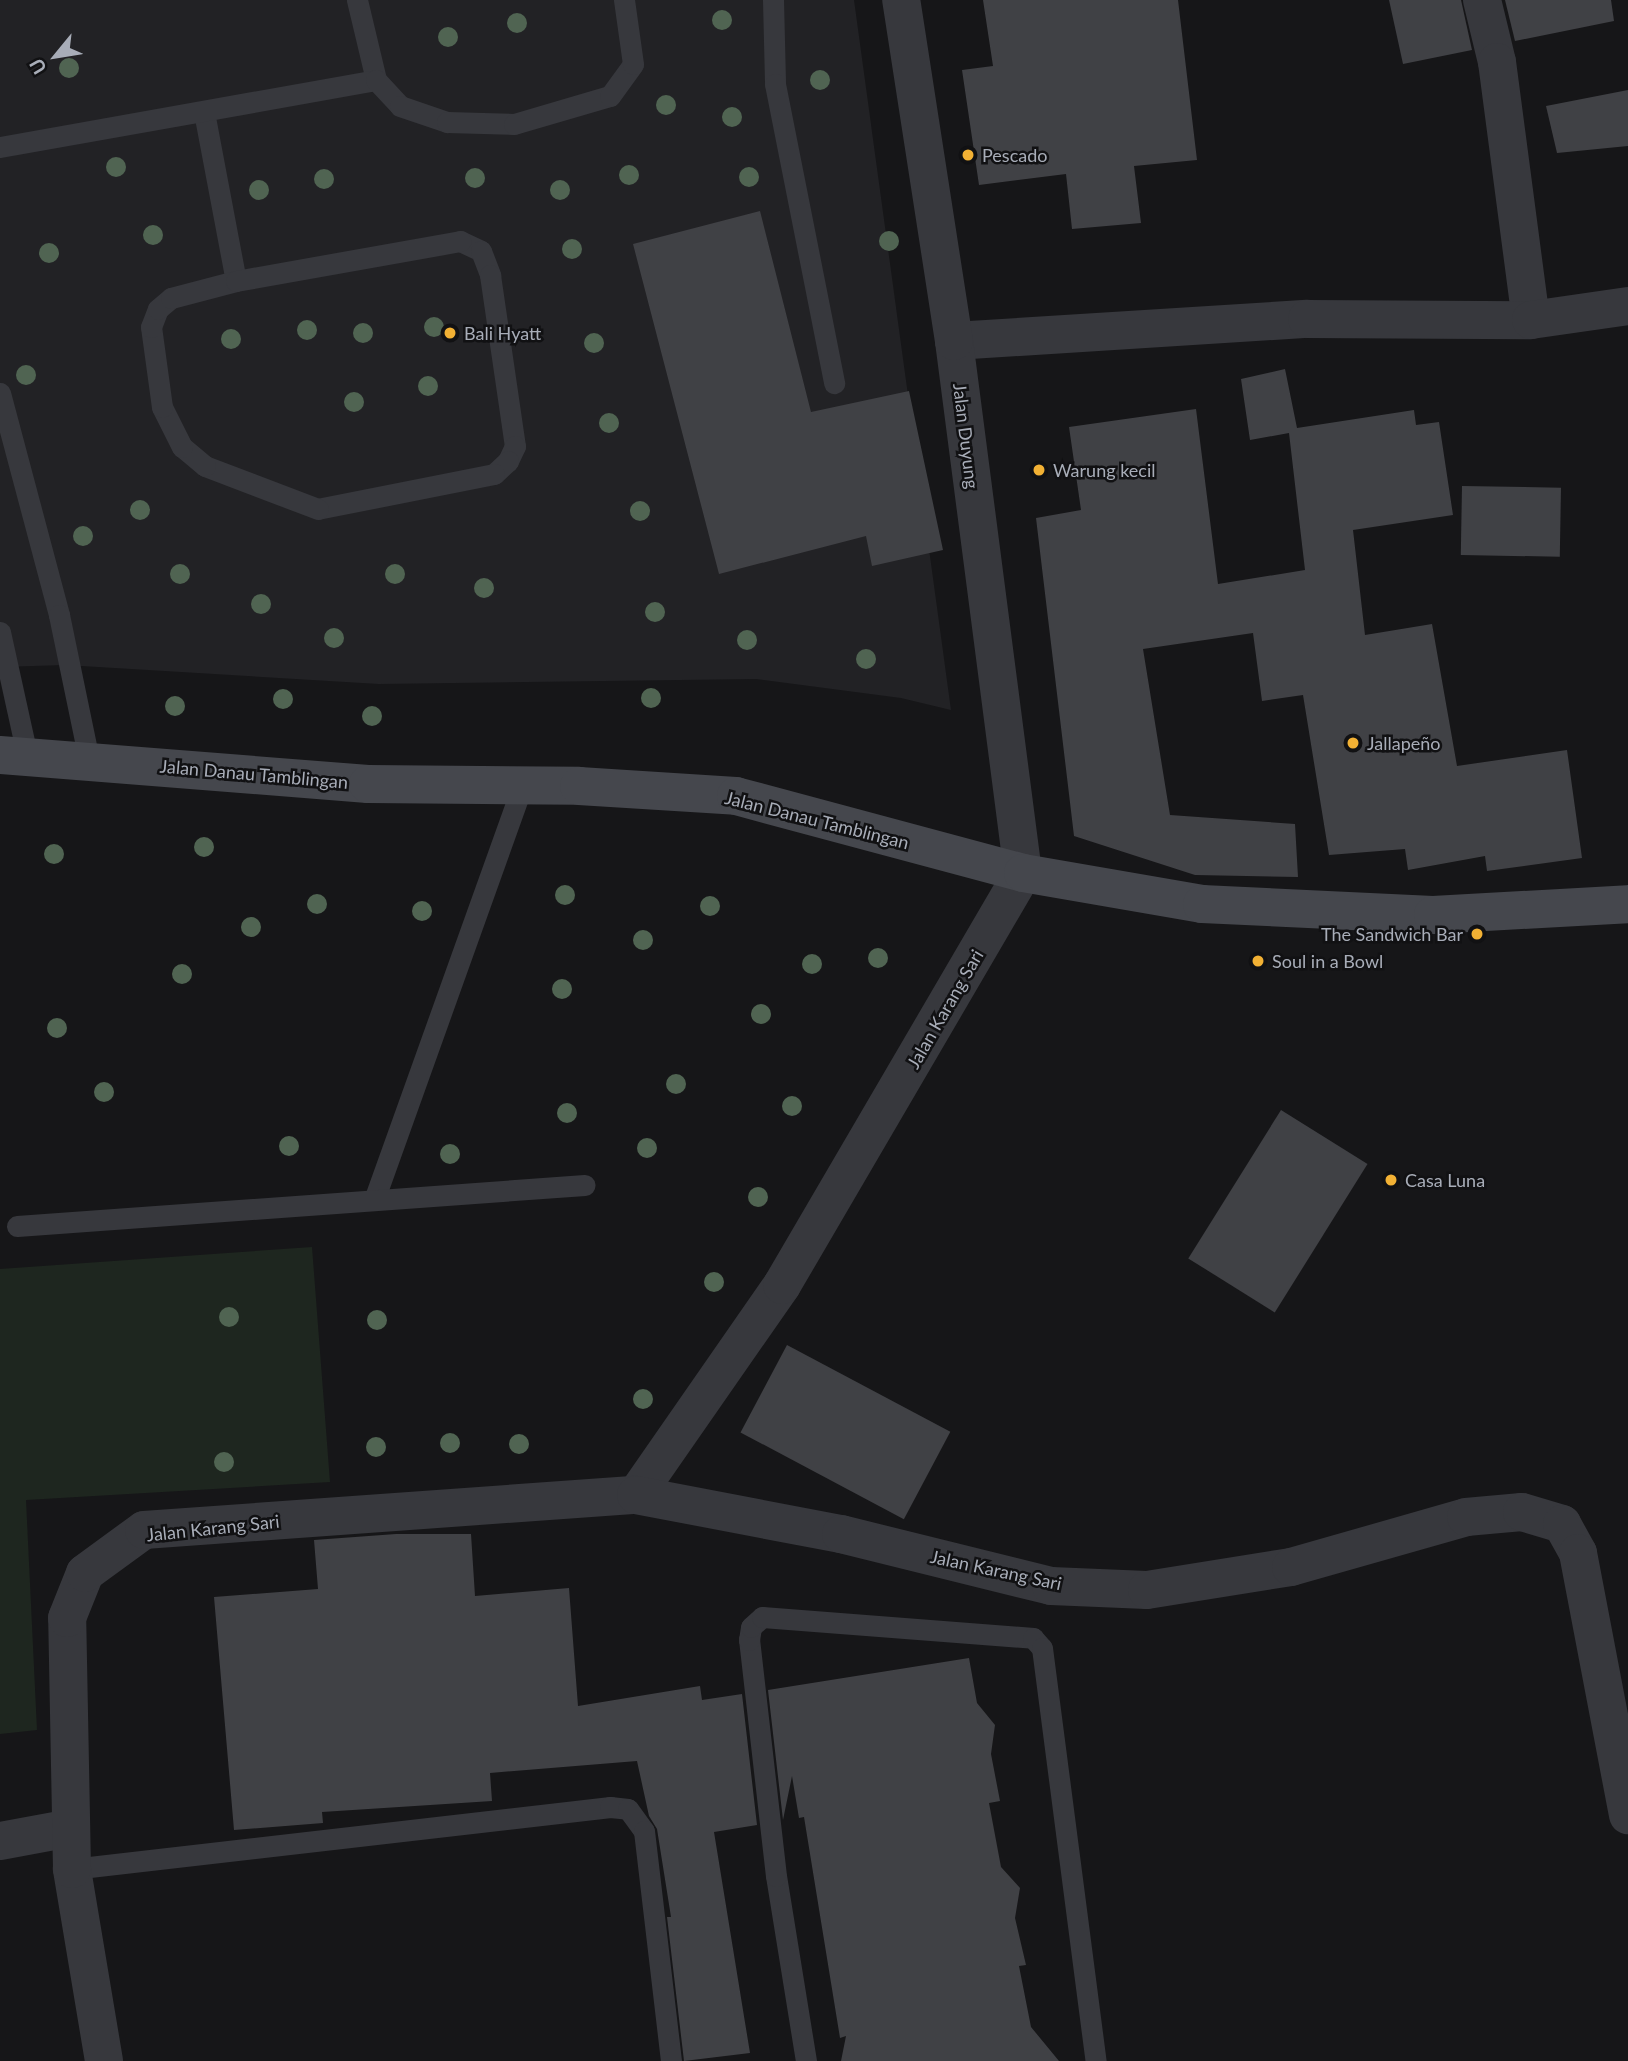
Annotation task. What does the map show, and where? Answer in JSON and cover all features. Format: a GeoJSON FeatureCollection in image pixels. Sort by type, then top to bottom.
{"type":"FeatureCollection","features":[{"type":"Feature","properties":{"kind":"street","name":"Jalan Duyung"},"geometry":{"type":"LineString","coordinates":[[901,0],[954,341],[1023,873]]}},
{"type":"Feature","properties":{"kind":"street"},"geometry":{"type":"LineString","coordinates":[[1482,0],[1497,62],[1531,320]]}},
{"type":"Feature","properties":{"kind":"street"},"geometry":{"type":"LineString","coordinates":[[954,341],[1307,319],[1531,320],[1628,306]]}},
{"type":"Feature","properties":{"kind":"street","name":"Jalan Danau Tamblingan"},"geometry":{"type":"LineString","coordinates":[[14,755],[368,784],[523,785],[736,796],[1023,873],[1202,904],[1433,915],[1628,904]]}},
{"type":"Feature","properties":{"kind":"street","name":"Jalan Karang Sari"},"geometry":{"type":"LineString","coordinates":[[636,1495],[782,1285],[1023,873]]}},
{"type":"Feature","properties":{"kind":"street","name":"Jalan Karang Sari"},"geometry":{"type":"LineString","coordinates":[[104,2061],[72,1869],[67,1618],[85,1573],[144,1530],[636,1495],[841,1534],[1051,1586],[1147,1590],[1291,1567],[1466,1517],[1522,1512],[1562,1524],[1578,1553],[1628,1815]]}},
{"type":"Feature","properties":{"kind":"street"},"geometry":{"type":"LineString","coordinates":[[0,1841],[70,1829]]}},
{"type":"Feature","properties":{"kind":"lane"},"geometry":{"type":"LineString","coordinates":[[358,0],[376,79],[400,106],[447,122],[514,124],[610,96],[633,64],[624,0]]}},
{"type":"Feature","properties":{"kind":"lane"},"geometry":{"type":"LineString","coordinates":[[773,0],[775,84],[834,383]]}},
{"type":"Feature","properties":{"kind":"lane"},"geometry":{"type":"LineString","coordinates":[[0,147],[376,79]]}},
{"type":"Feature","properties":{"kind":"lane"},"geometry":{"type":"LineString","coordinates":[[204,112],[236,281]]}},
{"type":"Feature","properties":{"kind":"lane"},"geometry":{"type":"LineString","coordinates":[[460,241],[481,250],[490,275],[515,446],[508,461],[494,474],[318,509],[205,466],[182,447],[162,407],[151,327],[158,309],[171,298],[236,281],[460,241]]}},
{"type":"Feature","properties":{"kind":"lane"},"geometry":{"type":"LineString","coordinates":[[0,393],[59,615],[89,760]]}},
{"type":"Feature","properties":{"kind":"lane"},"geometry":{"type":"LineString","coordinates":[[0,632],[14,755]]}},
{"type":"Feature","properties":{"kind":"lane"},"geometry":{"type":"LineString","coordinates":[[374,1200],[523,785]]}},
{"type":"Feature","properties":{"kind":"lane"},"geometry":{"type":"LineString","coordinates":[[18,1226],[585,1185]]}},
{"type":"Feature","properties":{"kind":"lane"},"geometry":{"type":"LineString","coordinates":[[806,2061],[776,1876],[749,1640],[751,1627],[762,1617],[1033,1638],[1042,1648],[1096,2061]]}},
{"type":"Feature","properties":{"kind":"lane"},"geometry":{"type":"LineString","coordinates":[[72,1869],[610,1807],[628,1809],[644,1831],[671,2061]]}},
{"type":"Feature","properties":{"kind":"shaded area","name":"Bali Hyatt"},"geometry":{"type":"Polygon","coordinates":[[[0,0],[854,0],[951,710],[901,698],[756,679],[379,684],[65,665],[0,667],[0,0]]]}},
{"type":"Feature","properties":{"kind":"shaded area"},"geometry":{"type":"Polygon","coordinates":[[[312,1247],[330,1482],[26,1500],[37,1730],[0,1734],[0,1269],[312,1247]]]}},
{"type":"Feature","properties":{"kind":"building"},"geometry":{"type":"Polygon","coordinates":[[[983,0],[1178,0],[1197,160],[1134,166],[1141,223],[1072,229],[1066,174],[979,185],[962,70],[993,66],[983,0]]]}},
{"type":"Feature","properties":{"kind":"building"},"geometry":{"type":"Polygon","coordinates":[[[1389,0],[1461,0],[1472,50],[1403,64],[1389,0]]]}},
{"type":"Feature","properties":{"kind":"building"},"geometry":{"type":"Polygon","coordinates":[[[1505,0],[1611,0],[1614,21],[1515,41],[1505,0]]]}},
{"type":"Feature","properties":{"kind":"building"},"geometry":{"type":"Polygon","coordinates":[[[1628,90],[1628,146],[1557,153],[1546,106],[1628,90]]]}},
{"type":"Feature","properties":{"kind":"building"},"geometry":{"type":"Polygon","coordinates":[[[760,211],[811,412],[909,391],[943,550],[872,566],[866,536],[719,574],[633,244],[760,211]]]}},
{"type":"Feature","properties":{"kind":"building"},"geometry":{"type":"Polygon","coordinates":[[[1285,369],[1297,428],[1414,410],[1416,425],[1439,422],[1453,515],[1353,530],[1365,635],[1432,624],[1457,766],[1567,750],[1582,858],[1487,871],[1485,856],[1408,870],[1405,849],[1329,855],[1303,695],[1262,701],[1253,633],[1143,649],[1170,815],[1295,824],[1298,877],[1195,875],[1074,836],[1036,518],[1081,510],[1069,427],[1196,409],[1218,584],[1305,570],[1289,433],[1250,440],[1241,379],[1285,369]]]}},
{"type":"Feature","properties":{"kind":"building"},"geometry":{"type":"Polygon","coordinates":[[[1462,486],[1561,488],[1560,557],[1461,555],[1462,486]]]}},
{"type":"Feature","properties":{"kind":"building"},"geometry":{"type":"Polygon","coordinates":[[[1281,1110],[1368,1164],[1275,1312],[1188,1258],[1281,1110]]]}},
{"type":"Feature","properties":{"kind":"building"},"geometry":{"type":"Polygon","coordinates":[[[787,1345],[950,1432],[904,1519],[741,1432],[787,1345]]]}},
{"type":"Feature","properties":{"kind":"building"},"geometry":{"type":"Polygon","coordinates":[[[396,1534],[471,1534],[475,1596],[569,1588],[578,1706],[700,1686],[702,1700],[742,1694],[757,1825],[714,1832],[750,2053],[684,2061],[667,1917],[671,1917],[657,1829],[649,1816],[637,1761],[490,1773],[492,1801],[322,1812],[323,1823],[234,1830],[214,1597],[318,1589],[314,1540],[396,1534]]]}},
{"type":"Feature","properties":{"kind":"building"},"geometry":{"type":"Polygon","coordinates":[[[969,1658],[977,1703],[995,1725],[991,1754],[1000,1801],[989,1803],[1001,1867],[1020,1888],[1015,1918],[1026,1965],[1019,1966],[1031,2027],[1059,2061],[841,2061],[846,2036],[840,2038],[804,1817],[799,1818],[792,1776],[783,1820],[768,1690],[969,1658]]]}},
{"type":"Feature","properties":{"kind":"place","name":"Pescado"},"geometry":{"type":"Point","coordinates":[968,155]}},
{"type":"Feature","properties":{"kind":"place","name":"Bali Hyatt"},"geometry":{"type":"Point","coordinates":[450,333]}},
{"type":"Feature","properties":{"kind":"place","name":"Warung kecil"},"geometry":{"type":"Point","coordinates":[1039,470]}},
{"type":"Feature","properties":{"kind":"place","name":"Jallapeño"},"geometry":{"type":"Point","coordinates":[1353,743]}},
{"type":"Feature","properties":{"kind":"place","name":"The Sandwich Bar"},"geometry":{"type":"Point","coordinates":[1477,934]}},
{"type":"Feature","properties":{"kind":"place","name":"Soul in a Bowl"},"geometry":{"type":"Point","coordinates":[1258,961]}},
{"type":"Feature","properties":{"kind":"place","name":"Casa Luna"},"geometry":{"type":"Point","coordinates":[1391,1180]}}]}
